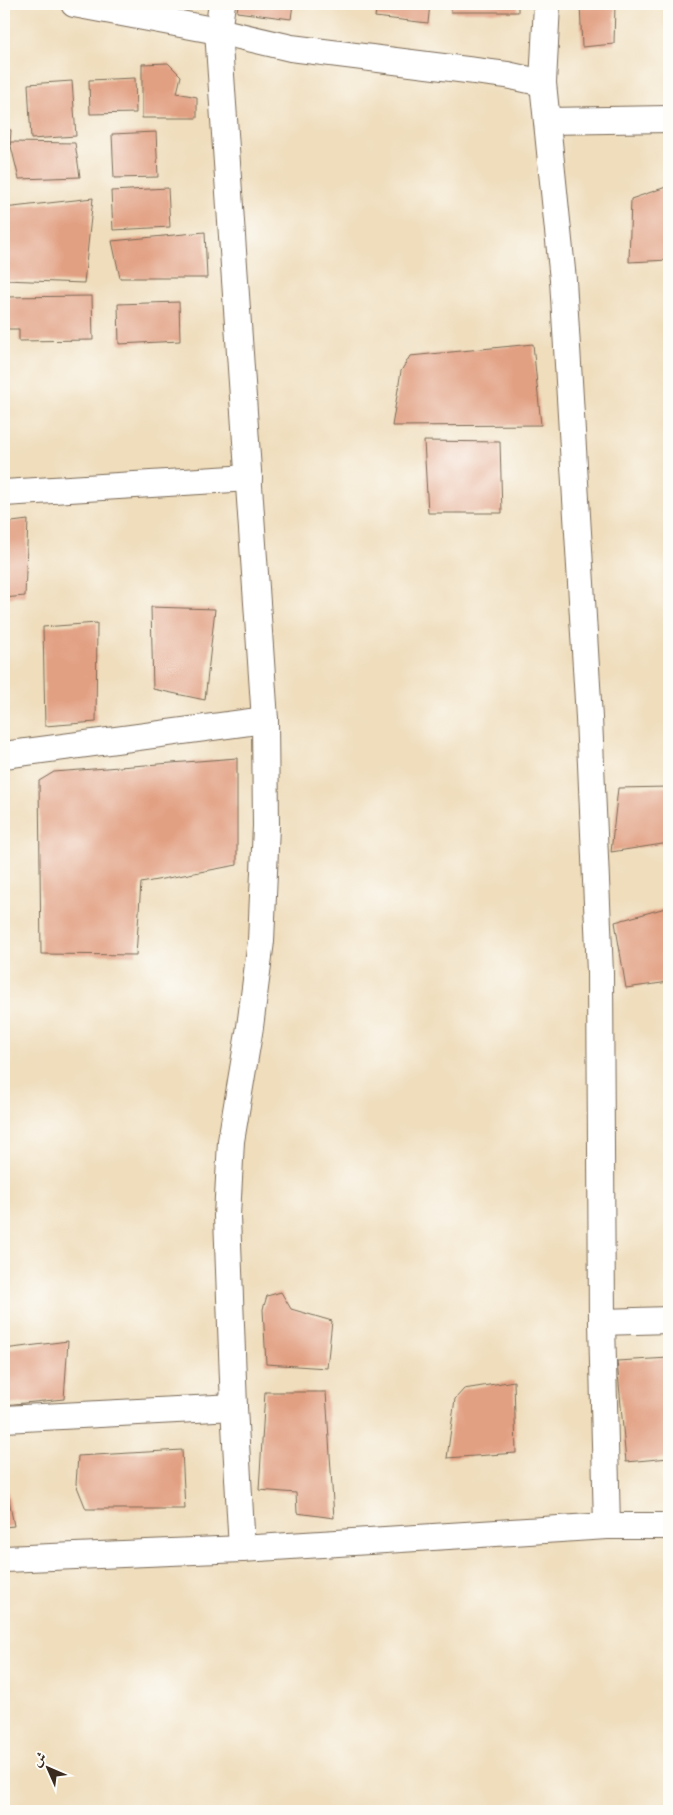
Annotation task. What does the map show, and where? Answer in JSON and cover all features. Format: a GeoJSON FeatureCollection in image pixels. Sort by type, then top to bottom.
{"type":"FeatureCollection","features":[{"type":"Feature","properties":{"kind":"street"},"geometry":{"type":"LineString","coordinates":[[74,4],[218,31],[291,48],[507,75],[543,83]]}},
{"type":"Feature","properties":{"kind":"street"},"geometry":{"type":"LineString","coordinates":[[222,4],[218,31],[265,720],[266,826],[261,941],[228,1172],[227,1216],[234,1407],[242,1548]]}},
{"type":"Feature","properties":{"kind":"street"},"geometry":{"type":"LineString","coordinates":[[547,4],[543,83],[563,280],[589,718],[600,973],[602,1322],[608,1526]]}},
{"type":"Feature","properties":{"kind":"street"},"geometry":{"type":"LineString","coordinates":[[547,121],[669,119]]}},
{"type":"Feature","properties":{"kind":"street"},"geometry":{"type":"LineString","coordinates":[[4,493],[249,478]]}},
{"type":"Feature","properties":{"kind":"street"},"geometry":{"type":"LineString","coordinates":[[4,755],[265,720]]}},
{"type":"Feature","properties":{"kind":"street"},"geometry":{"type":"LineString","coordinates":[[602,1322],[669,1320]]}},
{"type":"Feature","properties":{"kind":"street"},"geometry":{"type":"LineString","coordinates":[[4,1419],[234,1407]]}},
{"type":"Feature","properties":{"kind":"street"},"geometry":{"type":"LineString","coordinates":[[4,1558],[242,1548],[608,1526],[669,1526]]}},
{"type":"Feature","properties":{"kind":"building"},"geometry":{"type":"Polygon","coordinates":[[[238,4],[293,4],[291,19],[237,12],[238,4]]]}},
{"type":"Feature","properties":{"kind":"building"},"geometry":{"type":"Polygon","coordinates":[[[329,4],[355,4],[354,8],[329,4]]]}},
{"type":"Feature","properties":{"kind":"building"},"geometry":{"type":"Polygon","coordinates":[[[377,4],[430,4],[428,23],[375,17],[377,4]]]}},
{"type":"Feature","properties":{"kind":"building"},"geometry":{"type":"Polygon","coordinates":[[[451,4],[518,4],[518,12],[451,12],[451,4]]]}},
{"type":"Feature","properties":{"kind":"building"},"geometry":{"type":"Polygon","coordinates":[[[580,4],[615,4],[614,44],[582,47],[580,4]]]}},
{"type":"Feature","properties":{"kind":"building"},"geometry":{"type":"Polygon","coordinates":[[[168,63],[181,76],[177,93],[197,97],[197,118],[142,118],[142,64],[168,63]]]}},
{"type":"Feature","properties":{"kind":"building"},"geometry":{"type":"Polygon","coordinates":[[[135,78],[136,113],[90,114],[89,80],[135,78]]]}},
{"type":"Feature","properties":{"kind":"building"},"geometry":{"type":"Polygon","coordinates":[[[72,81],[76,136],[31,139],[28,84],[72,81]]]}},
{"type":"Feature","properties":{"kind":"building"},"geometry":{"type":"Polygon","coordinates":[[[4,129],[11,130],[8,176],[4,175],[4,129]]]}},
{"type":"Feature","properties":{"kind":"building"},"geometry":{"type":"Polygon","coordinates":[[[156,132],[158,177],[114,178],[112,134],[156,132]]]}},
{"type":"Feature","properties":{"kind":"building"},"geometry":{"type":"Polygon","coordinates":[[[10,142],[75,143],[80,177],[19,179],[10,142]]]}},
{"type":"Feature","properties":{"kind":"building"},"geometry":{"type":"Polygon","coordinates":[[[669,186],[669,260],[629,262],[631,199],[669,186]]]}},
{"type":"Feature","properties":{"kind":"building"},"geometry":{"type":"Polygon","coordinates":[[[168,188],[170,227],[113,230],[111,191],[168,188]]]}},
{"type":"Feature","properties":{"kind":"building"},"geometry":{"type":"Polygon","coordinates":[[[93,198],[84,283],[4,280],[4,208],[93,198]]]}},
{"type":"Feature","properties":{"kind":"building"},"geometry":{"type":"Polygon","coordinates":[[[205,232],[207,278],[120,278],[112,241],[205,232]]]}},
{"type":"Feature","properties":{"kind":"building"},"geometry":{"type":"Polygon","coordinates":[[[92,296],[93,340],[19,341],[19,329],[4,329],[4,297],[92,296]]]}},
{"type":"Feature","properties":{"kind":"building"},"geometry":{"type":"Polygon","coordinates":[[[179,302],[180,341],[119,344],[118,304],[179,302]]]}},
{"type":"Feature","properties":{"kind":"building"},"geometry":{"type":"Polygon","coordinates":[[[533,344],[541,425],[392,426],[401,371],[410,356],[533,344]]]}},
{"type":"Feature","properties":{"kind":"building"},"geometry":{"type":"Polygon","coordinates":[[[424,441],[500,442],[502,513],[428,513],[424,441]]]}},
{"type":"Feature","properties":{"kind":"building"},"geometry":{"type":"Polygon","coordinates":[[[28,520],[25,596],[4,598],[4,523],[28,520]]]}},
{"type":"Feature","properties":{"kind":"building"},"geometry":{"type":"Polygon","coordinates":[[[151,607],[215,609],[205,700],[153,689],[151,607]]]}},
{"type":"Feature","properties":{"kind":"building"},"geometry":{"type":"Polygon","coordinates":[[[97,623],[96,722],[45,726],[43,627],[97,623]]]}},
{"type":"Feature","properties":{"kind":"building"},"geometry":{"type":"Polygon","coordinates":[[[237,758],[237,865],[141,883],[136,955],[41,954],[39,781],[54,772],[237,758]]]}},
{"type":"Feature","properties":{"kind":"building"},"geometry":{"type":"Polygon","coordinates":[[[669,787],[669,843],[611,852],[618,788],[669,787]]]}},
{"type":"Feature","properties":{"kind":"building"},"geometry":{"type":"Polygon","coordinates":[[[669,907],[669,982],[626,988],[615,922],[669,907]]]}},
{"type":"Feature","properties":{"kind":"building"},"geometry":{"type":"Polygon","coordinates":[[[281,1292],[291,1309],[332,1321],[327,1368],[266,1364],[263,1309],[267,1296],[281,1292]]]}},
{"type":"Feature","properties":{"kind":"building"},"geometry":{"type":"Polygon","coordinates":[[[68,1341],[64,1399],[4,1405],[4,1349],[68,1341]]]}},
{"type":"Feature","properties":{"kind":"building"},"geometry":{"type":"Polygon","coordinates":[[[669,1358],[669,1458],[626,1462],[617,1361],[669,1358]]]}},
{"type":"Feature","properties":{"kind":"building"},"geometry":{"type":"Polygon","coordinates":[[[514,1381],[516,1453],[447,1458],[455,1399],[464,1389],[514,1381]]]}},
{"type":"Feature","properties":{"kind":"building"},"geometry":{"type":"Polygon","coordinates":[[[265,1392],[326,1392],[334,1518],[297,1513],[296,1493],[259,1490],[265,1392]]]}},
{"type":"Feature","properties":{"kind":"building"},"geometry":{"type":"Polygon","coordinates":[[[182,1450],[185,1509],[86,1509],[76,1484],[78,1456],[182,1450]]]}},
{"type":"Feature","properties":{"kind":"building"},"geometry":{"type":"Polygon","coordinates":[[[5,1478],[14,1526],[4,1527],[5,1478]]]}}]}
